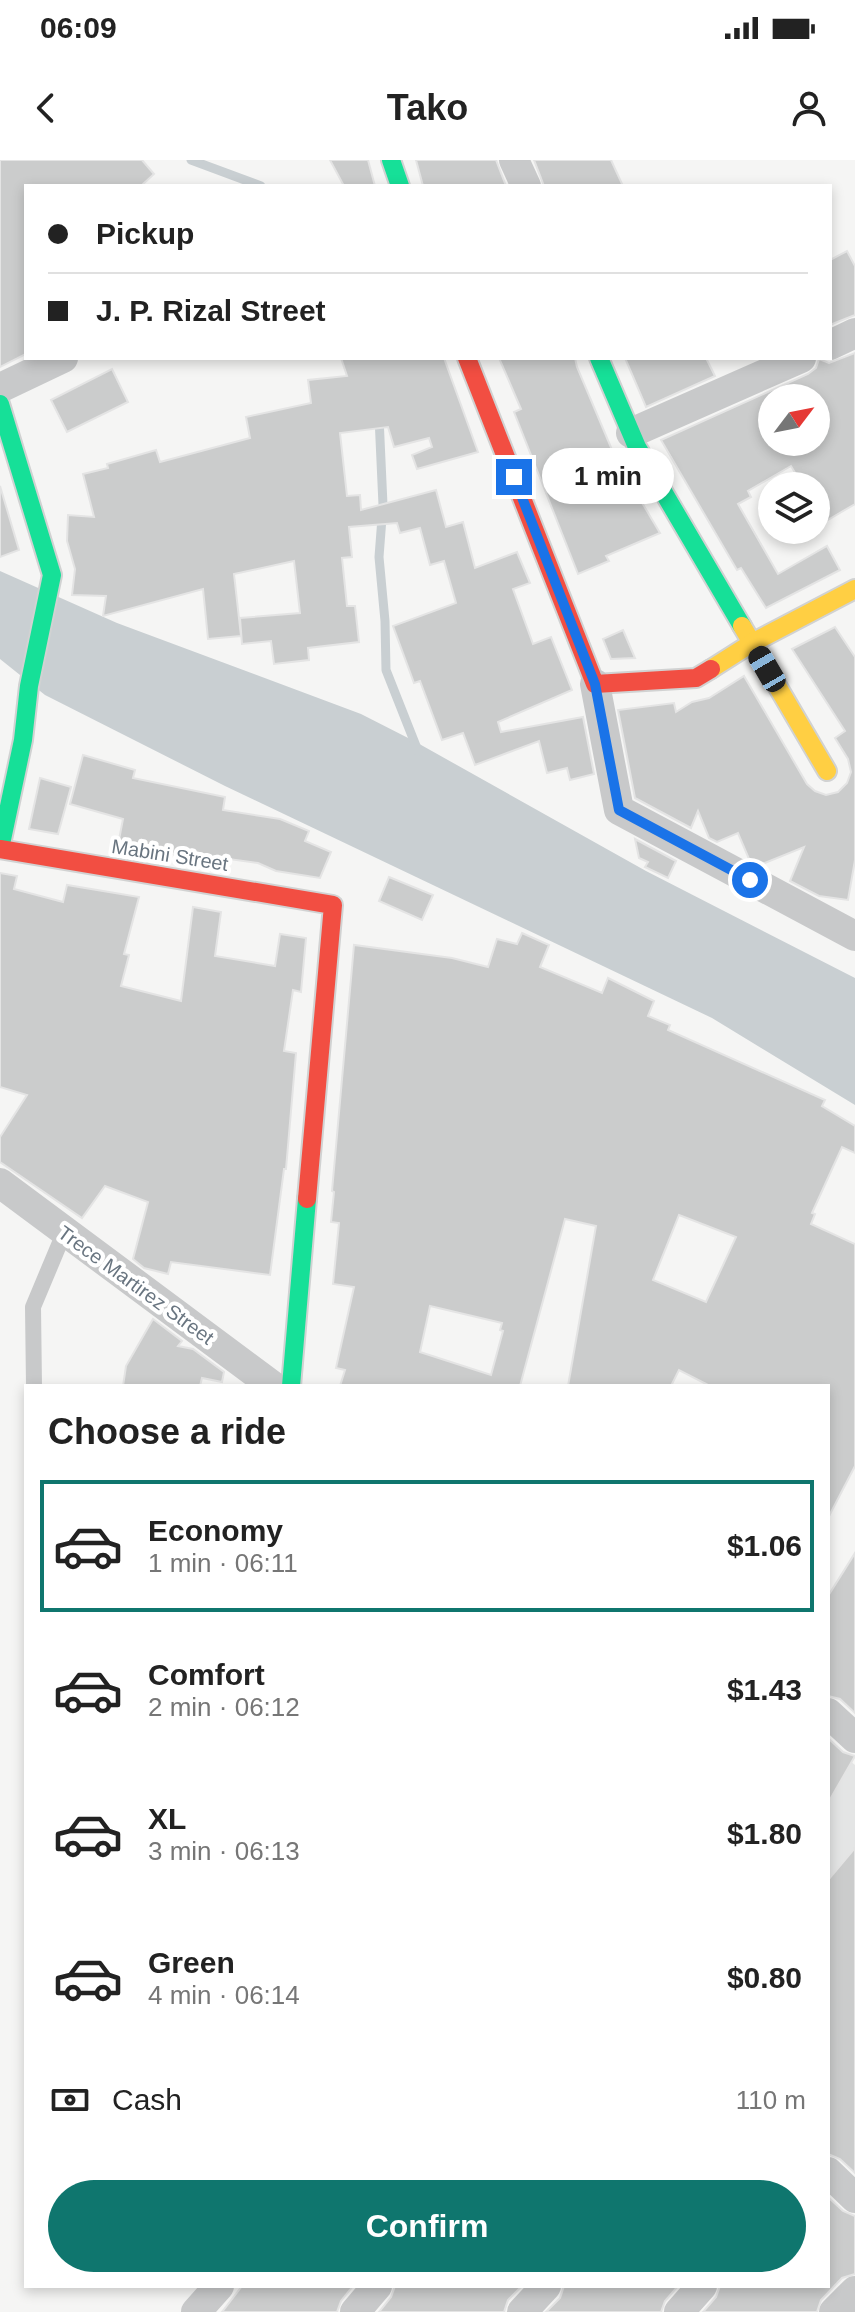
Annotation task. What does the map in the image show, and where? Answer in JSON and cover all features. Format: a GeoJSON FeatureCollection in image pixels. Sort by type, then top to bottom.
{"type":"FeatureCollection","features":[{"type":"Feature","properties":{"kind":"street"},"geometry":{"type":"LineString","coordinates":[[391,160],[399,184]]}},
{"type":"Feature","properties":{"kind":"street"},"geometry":{"type":"LineString","coordinates":[[514,160],[525,184]]}},
{"type":"Feature","properties":{"kind":"street"},"geometry":{"type":"LineString","coordinates":[[832,344],[855,333]]}},
{"type":"Feature","properties":{"kind":"street"},"geometry":{"type":"LineString","coordinates":[[0,388],[59,360]]}},
{"type":"Feature","properties":{"kind":"street"},"geometry":{"type":"LineString","coordinates":[[468,360],[595,684],[619,810],[855,936]]}},
{"type":"Feature","properties":{"kind":"street"},"geometry":{"type":"LineString","coordinates":[[600,360],[631,433],[827,771]]}},
{"type":"Feature","properties":{"kind":"street"},"geometry":{"type":"LineString","coordinates":[[631,433],[796,360]]}},
{"type":"Feature","properties":{"kind":"street"},"geometry":{"type":"LineString","coordinates":[[0,404],[52,575],[29,686],[11,734],[0,849]]}},
{"type":"Feature","properties":{"kind":"street"},"geometry":{"type":"LineString","coordinates":[[595,684],[696,678],[752,643],[855,589]]}},
{"type":"Feature","properties":{"kind":"street","name":"Mabini Street"},"geometry":{"type":"LineString","coordinates":[[0,849],[333,905],[291,1384]]}},
{"type":"Feature","properties":{"kind":"street","name":"Trece Martirez Street"},"geometry":{"type":"LineString","coordinates":[[0,1183],[270,1384]]}},
{"type":"Feature","properties":{"kind":"street"},"geometry":{"type":"LineString","coordinates":[[830,1715],[855,1738]]}},
{"type":"Feature","properties":{"kind":"street"},"geometry":{"type":"LineString","coordinates":[[830,2174],[855,2198]]}},
{"type":"Feature","properties":{"kind":"street"},"geometry":{"type":"LineString","coordinates":[[198,2311],[217,2288]]}},
{"type":"Feature","properties":{"kind":"street"},"geometry":{"type":"LineString","coordinates":[[355,2312],[375,2288]]}},
{"type":"Feature","properties":{"kind":"street"},"geometry":{"type":"LineString","coordinates":[[522,2312],[544,2288]]}},
{"type":"Feature","properties":{"kind":"street"},"geometry":{"type":"LineString","coordinates":[[679,2312],[700,2288]]}},
{"type":"Feature","properties":{"kind":"street"},"geometry":{"type":"LineString","coordinates":[[834,2312],[855,2291]]}},
{"type":"Feature","properties":{"kind":"lane"},"geometry":{"type":"LineString","coordinates":[[34,1384],[33,1307],[64,1233]]}},
{"type":"Feature","properties":{"kind":"shaded area"},"geometry":{"type":"Polygon","coordinates":[[[0,571],[117,623],[361,714],[646,871],[855,978],[855,1105],[712,1018],[225,786],[45,695],[0,659],[0,571]]]}},
{"type":"Feature","properties":{"kind":"shaded area"},"geometry":{"type":"Polygon","coordinates":[[[830,1745],[855,1765],[855,2026],[830,2000],[830,1745]]]}},
{"type":"Feature","properties":{"kind":"building"},"geometry":{"type":"Polygon","coordinates":[[[0,160],[142,160],[154,174],[143,184],[24,184],[24,355],[0,367],[0,160]]]}},
{"type":"Feature","properties":{"kind":"building"},"geometry":{"type":"Polygon","coordinates":[[[330,160],[368,160],[374,184],[343,184],[330,160]]]}},
{"type":"Feature","properties":{"kind":"building"},"geometry":{"type":"Polygon","coordinates":[[[416,160],[496,160],[505,184],[422,184],[416,160]]]}},
{"type":"Feature","properties":{"kind":"building"},"geometry":{"type":"Polygon","coordinates":[[[534,160],[611,160],[622,184],[543,184],[534,160]]]}},
{"type":"Feature","properties":{"kind":"building"},"geometry":{"type":"Polygon","coordinates":[[[847,251],[855,266],[855,315],[832,324],[832,259],[847,251]]]}},
{"type":"Feature","properties":{"kind":"building"},"geometry":{"type":"Polygon","coordinates":[[[855,353],[855,504],[830,519],[830,472],[795,472],[791,466],[781,472],[758,472],[758,485],[748,491],[751,497],[738,504],[758,544],[778,574],[827,546],[840,570],[766,608],[741,568],[737,570],[661,440],[758,396],[758,456],[830,456],[830,384],[786,384],[808,374],[816,368],[819,360],[829,363],[855,353]]]}},
{"type":"Feature","properties":{"kind":"building"},"geometry":{"type":"Polygon","coordinates":[[[342,360],[445,360],[478,452],[417,469],[412,455],[432,447],[429,438],[394,447],[388,427],[340,433],[347,496],[360,495],[361,510],[436,490],[446,527],[463,522],[475,568],[517,552],[530,583],[513,589],[533,644],[551,637],[572,690],[498,722],[501,732],[583,717],[594,774],[570,780],[567,768],[547,773],[539,741],[475,765],[463,733],[442,740],[420,681],[414,683],[393,626],[456,603],[444,561],[430,565],[420,528],[400,533],[397,523],[349,527],[352,557],[342,558],[347,606],[355,606],[359,642],[308,648],[309,660],[274,664],[271,641],[242,644],[240,618],[300,613],[294,561],[234,574],[241,636],[208,639],[203,589],[103,616],[106,596],[72,595],[75,569],[67,541],[68,515],[94,517],[83,474],[156,450],[160,462],[250,438],[246,417],[311,403],[308,380],[347,376],[342,360]]]}},
{"type":"Feature","properties":{"kind":"building"},"geometry":{"type":"Polygon","coordinates":[[[500,360],[575,360],[615,457],[660,533],[606,556],[609,561],[578,574],[514,412],[521,409],[500,360]]]}},
{"type":"Feature","properties":{"kind":"building"},"geometry":{"type":"Polygon","coordinates":[[[626,360],[707,360],[715,376],[646,407],[626,360]]]}},
{"type":"Feature","properties":{"kind":"building"},"geometry":{"type":"Polygon","coordinates":[[[112,369],[128,402],[67,432],[51,400],[112,369]]]}},
{"type":"Feature","properties":{"kind":"building"},"geometry":{"type":"Polygon","coordinates":[[[0,486],[19,550],[0,557],[0,486]]]}},
{"type":"Feature","properties":{"kind":"building"},"geometry":{"type":"Polygon","coordinates":[[[835,627],[855,657],[855,860],[848,900],[819,896],[790,881],[804,847],[760,865],[749,859],[738,833],[717,842],[709,838],[698,811],[691,828],[635,798],[618,710],[674,703],[676,712],[692,702],[709,698],[744,676],[807,784],[826,795],[838,792],[847,783],[851,772],[848,759],[835,738],[845,731],[792,649],[835,627]]]}},
{"type":"Feature","properties":{"kind":"building"},"geometry":{"type":"Polygon","coordinates":[[[623,630],[635,658],[611,659],[603,639],[623,630]]]}},
{"type":"Feature","properties":{"kind":"building"},"geometry":{"type":"Polygon","coordinates":[[[83,755],[135,770],[133,778],[225,797],[223,810],[280,819],[309,831],[305,841],[331,852],[320,878],[276,871],[258,863],[215,857],[214,861],[118,845],[123,819],[70,804],[83,755]]]}},
{"type":"Feature","properties":{"kind":"building"},"geometry":{"type":"Polygon","coordinates":[[[40,778],[71,787],[58,834],[29,829],[40,778]]]}},
{"type":"Feature","properties":{"kind":"building"},"geometry":{"type":"Polygon","coordinates":[[[635,839],[676,861],[668,878],[645,867],[648,862],[639,858],[635,839]]]}},
{"type":"Feature","properties":{"kind":"building"},"geometry":{"type":"Polygon","coordinates":[[[0,873],[17,876],[14,889],[63,902],[67,885],[139,897],[124,954],[129,955],[121,986],[181,1001],[193,907],[221,912],[215,956],[275,966],[280,934],[306,938],[301,992],[293,990],[284,1051],[296,1053],[286,1169],[270,1275],[171,1262],[168,1274],[144,1268],[133,1259],[148,1202],[105,1186],[82,1218],[0,1162],[0,1137],[27,1095],[0,1087],[0,873]]]}},
{"type":"Feature","properties":{"kind":"building"},"geometry":{"type":"Polygon","coordinates":[[[389,877],[433,895],[422,920],[379,901],[389,877]]]}},
{"type":"Feature","properties":{"kind":"building"},"geometry":{"type":"Polygon","coordinates":[[[522,933],[549,945],[540,967],[602,993],[608,978],[654,1001],[648,1016],[670,1025],[668,1030],[825,1100],[822,1106],[855,1126],[855,1153],[842,1147],[812,1213],[815,1214],[811,1224],[855,1244],[855,1466],[830,1514],[830,1384],[706,1384],[679,1370],[672,1384],[568,1384],[596,1226],[565,1219],[521,1384],[341,1384],[345,1370],[336,1368],[354,1287],[333,1284],[339,1223],[331,1222],[354,945],[452,958],[488,967],[497,939],[517,944],[522,933]],[[679,1215],[653,1280],[706,1302],[736,1237],[679,1215]],[[430,1306],[420,1352],[491,1375],[503,1331],[500,1330],[502,1323],[430,1306]]]}},
{"type":"Feature","properties":{"kind":"building"},"geometry":{"type":"Polygon","coordinates":[[[153,1319],[182,1341],[178,1346],[193,1349],[224,1372],[222,1382],[202,1378],[200,1384],[123,1384],[126,1366],[153,1319]]]}},
{"type":"Feature","properties":{"kind":"building"},"geometry":{"type":"Polygon","coordinates":[[[855,1553],[855,1713],[840,1699],[830,1696],[830,1593],[855,1553]]]}},
{"type":"Feature","properties":{"kind":"building"},"geometry":{"type":"Polygon","coordinates":[[[830,1740],[843,1752],[855,1756],[830,1800],[830,1740]]]}},
{"type":"Feature","properties":{"kind":"building"},"geometry":{"type":"Polygon","coordinates":[[[855,1848],[855,2173],[840,2159],[830,2155],[830,1878],[855,1848]]]}},
{"type":"Feature","properties":{"kind":"building"},"geometry":{"type":"Polygon","coordinates":[[[830,2199],[843,2211],[855,2216],[855,2274],[842,2278],[821,2300],[817,2312],[703,2312],[719,2288],[830,2288],[830,2199]]]}},
{"type":"Feature","properties":{"kind":"building"},"geometry":{"type":"Polygon","coordinates":[[[240,2288],[351,2288],[337,2312],[222,2312],[240,2288]]]}},
{"type":"Feature","properties":{"kind":"building"},"geometry":{"type":"Polygon","coordinates":[[[394,2288],[520,2288],[508,2300],[504,2312],[379,2312],[394,2288]]]}},
{"type":"Feature","properties":{"kind":"building"},"geometry":{"type":"Polygon","coordinates":[[[563,2288],[676,2288],[665,2301],[661,2312],[546,2312],[560,2298],[563,2288]]]}},
{"type":"Feature","properties":{"kind":"waterway"},"geometry":{"type":"LineString","coordinates":[[191,160],[256,184]]}},
{"type":"Feature","properties":{"kind":"waterway"},"geometry":{"type":"LineString","coordinates":[[379,417],[383,505],[379,557],[386,670],[418,751]]}},
{"type":"Feature","properties":{"kind":"traffic: fast"},"geometry":{"type":"LineString","coordinates":[[391,160],[399,184]]}},
{"type":"Feature","properties":{"kind":"traffic: fast"},"geometry":{"type":"LineString","coordinates":[[600,360],[637,447],[742,626]]}},
{"type":"Feature","properties":{"kind":"traffic: fast"},"geometry":{"type":"LineString","coordinates":[[0,404],[52,575],[0,849]]}},
{"type":"Feature","properties":{"kind":"traffic: fast"},"geometry":{"type":"LineString","coordinates":[[291,1384],[307,1199]]}},
{"type":"Feature","properties":{"kind":"traffic: slow"},"geometry":{"type":"LineString","coordinates":[[711,669],[752,643],[855,589]]}},
{"type":"Feature","properties":{"kind":"traffic: slow"},"geometry":{"type":"LineString","coordinates":[[742,626],[827,771]]}},
{"type":"Feature","properties":{"kind":"traffic: jam"},"geometry":{"type":"LineString","coordinates":[[468,360],[595,684],[696,678],[711,669]]}},
{"type":"Feature","properties":{"kind":"traffic: jam"},"geometry":{"type":"LineString","coordinates":[[0,849],[333,905],[307,1199]]}},
{"type":"Feature","properties":{"kind":"route"},"geometry":{"type":"LineString","coordinates":[[514,477],[595,684],[619,810],[750,880]]}}]}
